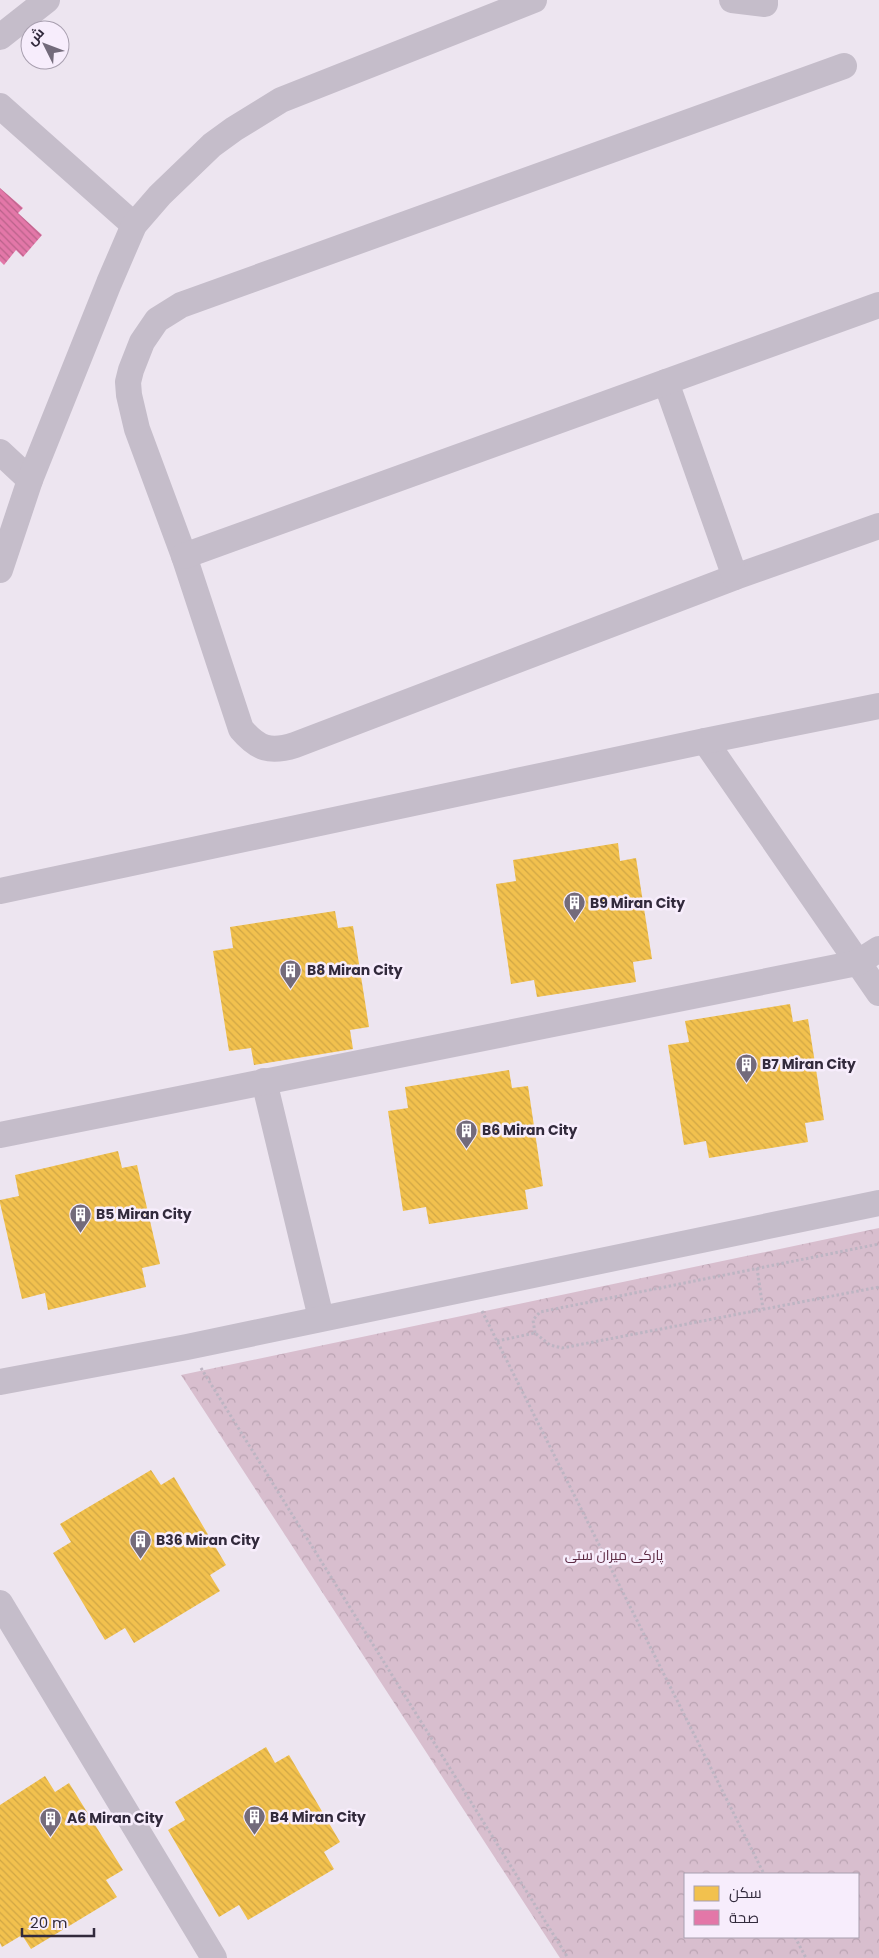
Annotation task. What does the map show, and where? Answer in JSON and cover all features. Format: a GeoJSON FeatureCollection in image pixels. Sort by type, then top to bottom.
{"type":"FeatureCollection","features":[{"type":"Feature","properties":{"kind":"street"},"geometry":{"type":"LineString","coordinates":[[0,37],[47,0]]}},
{"type":"Feature","properties":{"kind":"street"},"geometry":{"type":"LineString","coordinates":[[0,570],[30,480],[134,225],[177,177],[212,145],[281,100],[534,0]]}},
{"type":"Feature","properties":{"kind":"street"},"geometry":{"type":"LineString","coordinates":[[732,0],[765,4],[765,0]]}},
{"type":"Feature","properties":{"kind":"street"},"geometry":{"type":"LineString","coordinates":[[844,66],[180,304],[157,320],[149,330],[136,356],[128,382],[137,429],[184,556],[241,729],[251,741],[265,748],[280,750],[735,577],[879,526]]}},
{"type":"Feature","properties":{"kind":"street"},"geometry":{"type":"LineString","coordinates":[[0,106],[134,225]]}},
{"type":"Feature","properties":{"kind":"street"},"geometry":{"type":"LineString","coordinates":[[184,556],[879,305]]}},
{"type":"Feature","properties":{"kind":"street"},"geometry":{"type":"LineString","coordinates":[[666,382],[735,577]]}},
{"type":"Feature","properties":{"kind":"street"},"geometry":{"type":"LineString","coordinates":[[0,452],[30,480]]}},
{"type":"Feature","properties":{"kind":"street"},"geometry":{"type":"LineString","coordinates":[[0,891],[879,706]]}},
{"type":"Feature","properties":{"kind":"street"},"geometry":{"type":"LineString","coordinates":[[706,741],[879,994]]}},
{"type":"Feature","properties":{"kind":"street"},"geometry":{"type":"LineString","coordinates":[[0,1135],[857,963],[879,949]]}},
{"type":"Feature","properties":{"kind":"street"},"geometry":{"type":"LineString","coordinates":[[264,1081],[321,1318]]}},
{"type":"Feature","properties":{"kind":"street"},"geometry":{"type":"LineString","coordinates":[[0,1382],[187,1347],[879,1203]]}},
{"type":"Feature","properties":{"kind":"street"},"geometry":{"type":"LineString","coordinates":[[0,1603],[214,1958]]}},
{"type":"Feature","properties":{"kind":"path"},"geometry":{"type":"LineString","coordinates":[[879,1244],[540,1312],[533,1320],[535,1333],[550,1345],[562,1348],[879,1287]]}},
{"type":"Feature","properties":{"kind":"path"},"geometry":{"type":"LineString","coordinates":[[757,1268],[763,1309]]}},
{"type":"Feature","properties":{"kind":"path"},"geometry":{"type":"LineString","coordinates":[[470,1287],[763,1873]]}},
{"type":"Feature","properties":{"kind":"path"},"geometry":{"type":"LineString","coordinates":[[497,1341],[535,1333]]}},
{"type":"Feature","properties":{"kind":"path"},"geometry":{"type":"LineString","coordinates":[[187,1347],[568,1958]]}},
{"type":"Feature","properties":{"kind":"path"},"geometry":{"type":"LineString","coordinates":[[796,1938],[806,1958]]}},
{"type":"Feature","properties":{"kind":"green space","name":"پارکی میران ستی"},"geometry":{"type":"Polygon","coordinates":[[[879,1228],[879,1958],[560,1958],[181,1375],[879,1228]]]}},
{"type":"Feature","properties":{"kind":"building: سكن","name":"B9 Miran City"},"geometry":{"type":"Polygon","coordinates":[[[618,843],[620,861],[636,858],[652,959],[633,962],[636,982],[537,997],[534,980],[511,984],[496,884],[516,881],[513,860],[618,843]]]}},
{"type":"Feature","properties":{"kind":"building: سكن","name":"B8 Miran City"},"geometry":{"type":"Polygon","coordinates":[[[335,911],[338,928],[353,926],[369,1027],[350,1030],[353,1049],[254,1065],[251,1048],[229,1051],[213,951],[233,948],[230,927],[335,911]]]}},
{"type":"Feature","properties":{"kind":"building: سكن","name":"B7 Miran City"},"geometry":{"type":"Polygon","coordinates":[[[790,1004],[793,1022],[808,1019],[824,1120],[805,1123],[808,1142],[709,1158],[706,1141],[684,1145],[668,1045],[689,1042],[685,1021],[790,1004]]]}},
{"type":"Feature","properties":{"kind":"building: سكن","name":"B6 Miran City"},"geometry":{"type":"Polygon","coordinates":[[[509,1070],[512,1088],[528,1086],[543,1186],[525,1190],[528,1209],[429,1224],[426,1207],[403,1211],[388,1111],[408,1108],[405,1087],[509,1070]]]}},
{"type":"Feature","properties":{"kind":"building: سكن","name":"B5 Miran City"},"geometry":{"type":"Polygon","coordinates":[[[118,1151],[122,1168],[137,1165],[160,1264],[142,1268],[146,1287],[48,1310],[45,1293],[22,1299],[0,1203],[0,1200],[19,1196],[15,1175],[118,1151]]]}},
{"type":"Feature","properties":{"kind":"building: سكن","name":"B36 Miran City"},"geometry":{"type":"Polygon","coordinates":[[[151,1470],[161,1485],[174,1477],[226,1565],[210,1575],[220,1591],[134,1643],[125,1628],[105,1640],[53,1553],[71,1542],[60,1524],[151,1470]]]}},
{"type":"Feature","properties":{"kind":"building: سكن","name":"B4 Miran City"},"geometry":{"type":"Polygon","coordinates":[[[266,1747],[275,1763],[289,1755],[340,1842],[324,1852],[334,1869],[248,1920],[239,1905],[219,1917],[168,1830],[185,1820],[175,1802],[266,1747]]]}},
{"type":"Feature","properties":{"kind":"building: سكن","name":"A6 Miran City"},"geometry":{"type":"Polygon","coordinates":[[[45,1776],[55,1792],[69,1783],[123,1870],[106,1880],[117,1897],[31,1949],[22,1935],[2,1947],[0,1943],[0,1805],[45,1776]]]}},
{"type":"Feature","properties":{"kind":"building: صحة"},"geometry":{"type":"Polygon","coordinates":[[[0,188],[23,208],[18,213],[42,235],[23,257],[16,250],[4,265],[0,261],[0,188]]]}},
{"type":"Feature","properties":{"kind":"place","name":"B9 Miran City"},"geometry":{"type":"Point","coordinates":[574,922]}},
{"type":"Feature","properties":{"kind":"place","name":"B8 Miran City"},"geometry":{"type":"Point","coordinates":[291,989]}},
{"type":"Feature","properties":{"kind":"place","name":"B7 Miran City"},"geometry":{"type":"Point","coordinates":[746,1083]}},
{"type":"Feature","properties":{"kind":"place","name":"B6 Miran City"},"geometry":{"type":"Point","coordinates":[466,1149]}},
{"type":"Feature","properties":{"kind":"place","name":"B5 Miran City"},"geometry":{"type":"Point","coordinates":[80,1233]}},
{"type":"Feature","properties":{"kind":"place","name":"B36 Miran City"},"geometry":{"type":"Point","coordinates":[140,1559]}},
{"type":"Feature","properties":{"kind":"place","name":"B4 Miran City"},"geometry":{"type":"Point","coordinates":[254,1836]}},
{"type":"Feature","properties":{"kind":"place","name":"A6 Miran City"},"geometry":{"type":"Point","coordinates":[51,1837]}}]}
